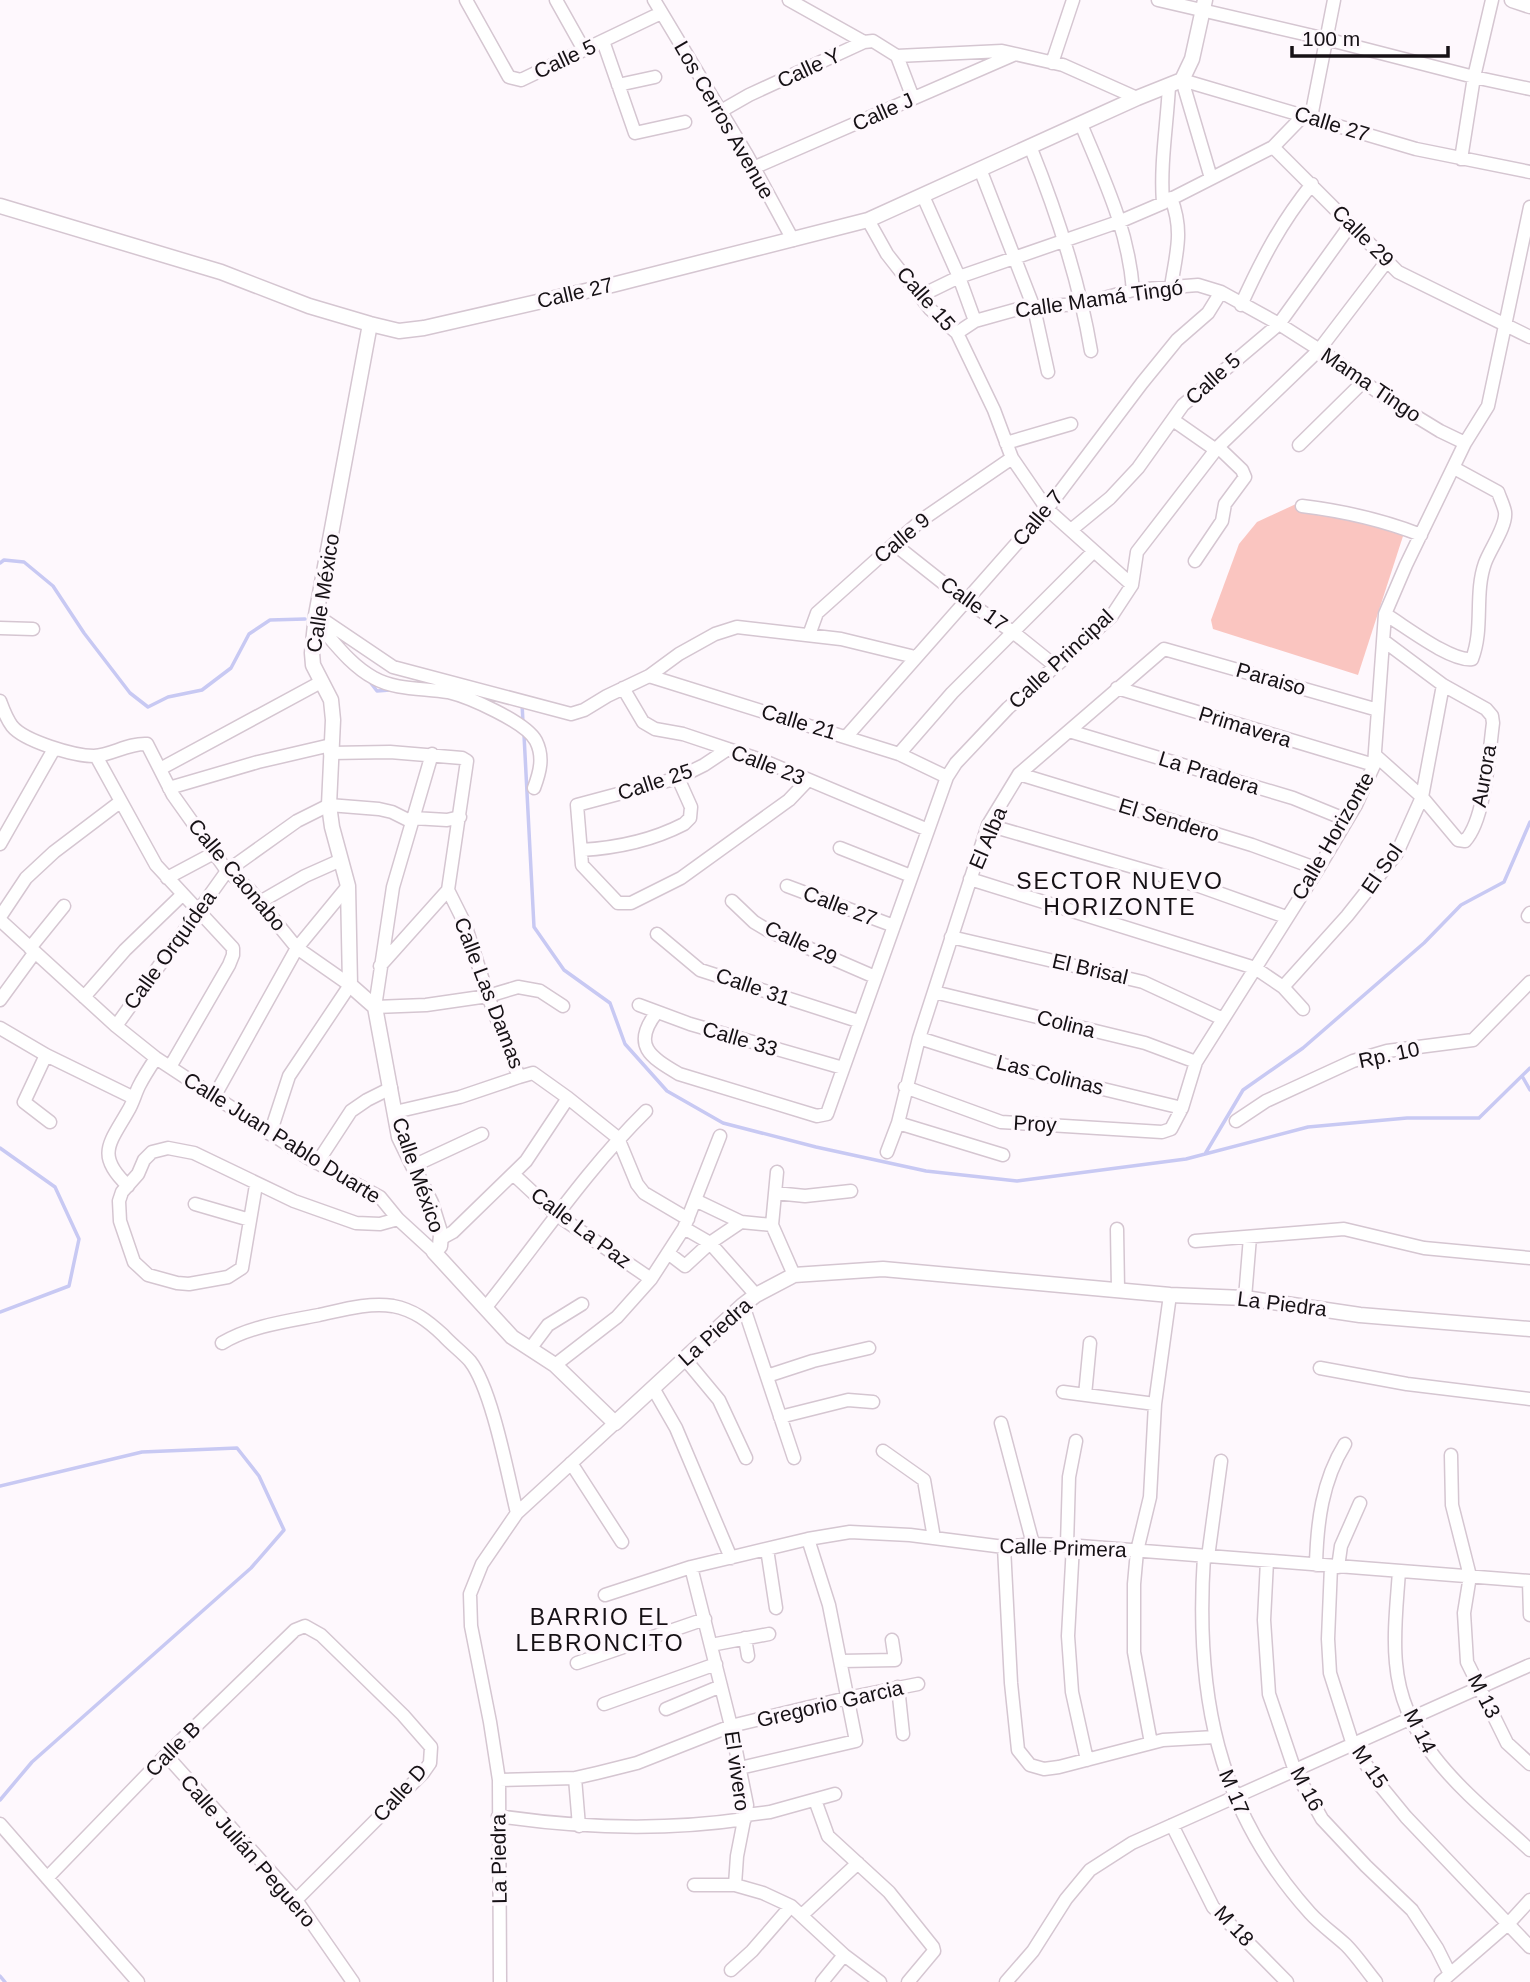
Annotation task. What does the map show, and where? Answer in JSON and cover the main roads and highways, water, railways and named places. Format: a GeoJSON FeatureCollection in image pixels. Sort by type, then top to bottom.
{"type":"FeatureCollection","features":[{"type":"Feature","properties":{"kind":"waterway"},"geometry":{"type":"LineString","coordinates":[[0,563],[4,560],[24,562],[53,586],[84,633],[130,693],[148,707],[168,697],[202,690],[231,668],[249,634],[270,620],[305,619]]}},
{"type":"Feature","properties":{"kind":"waterway"},"geometry":{"type":"LineString","coordinates":[[370,682],[377,691],[390,690]]}},
{"type":"Feature","properties":{"kind":"waterway"},"geometry":{"type":"LineString","coordinates":[[522,703],[523,723]]}},
{"type":"Feature","properties":{"kind":"waterway"},"geometry":{"type":"LineString","coordinates":[[524,735],[534,927],[564,970],[610,1003],[625,1044],[667,1091],[723,1123],[926,1171],[1017,1181],[1186,1159],[1308,1127],[1407,1118],[1479,1118],[1530,1068]]}},
{"type":"Feature","properties":{"kind":"waterway"},"geometry":{"type":"LineString","coordinates":[[1205,1154],[1243,1090],[1303,1048],[1424,943],[1461,905],[1504,882],[1530,822]]}},
{"type":"Feature","properties":{"kind":"waterway"},"geometry":{"type":"LineString","coordinates":[[1522,1076],[1530,1090]]}},
{"type":"Feature","properties":{"kind":"waterway"},"geometry":{"type":"LineString","coordinates":[[0,1148],[55,1187],[79,1239],[69,1286],[0,1312]]}},
{"type":"Feature","properties":{"kind":"waterway"},"geometry":{"type":"LineString","coordinates":[[0,1486],[142,1452],[237,1448],[259,1476],[284,1530],[251,1568],[32,1762],[0,1800]]}},
{"type":"Feature","properties":{"kind":"waterway"},"geometry":{"type":"LineString","coordinates":[[0,1976],[5,1982]]}},
{"type":"Feature","properties":{"kind":"district","name":"SECTOR NUEVO HORIZONTE"},"geometry":{"type":"Point","coordinates":[1120,894]}},
{"type":"Feature","properties":{"kind":"district","name":"BARRIO EL LEBRONCITO"},"geometry":{"type":"Point","coordinates":[600,1630]}}]}
